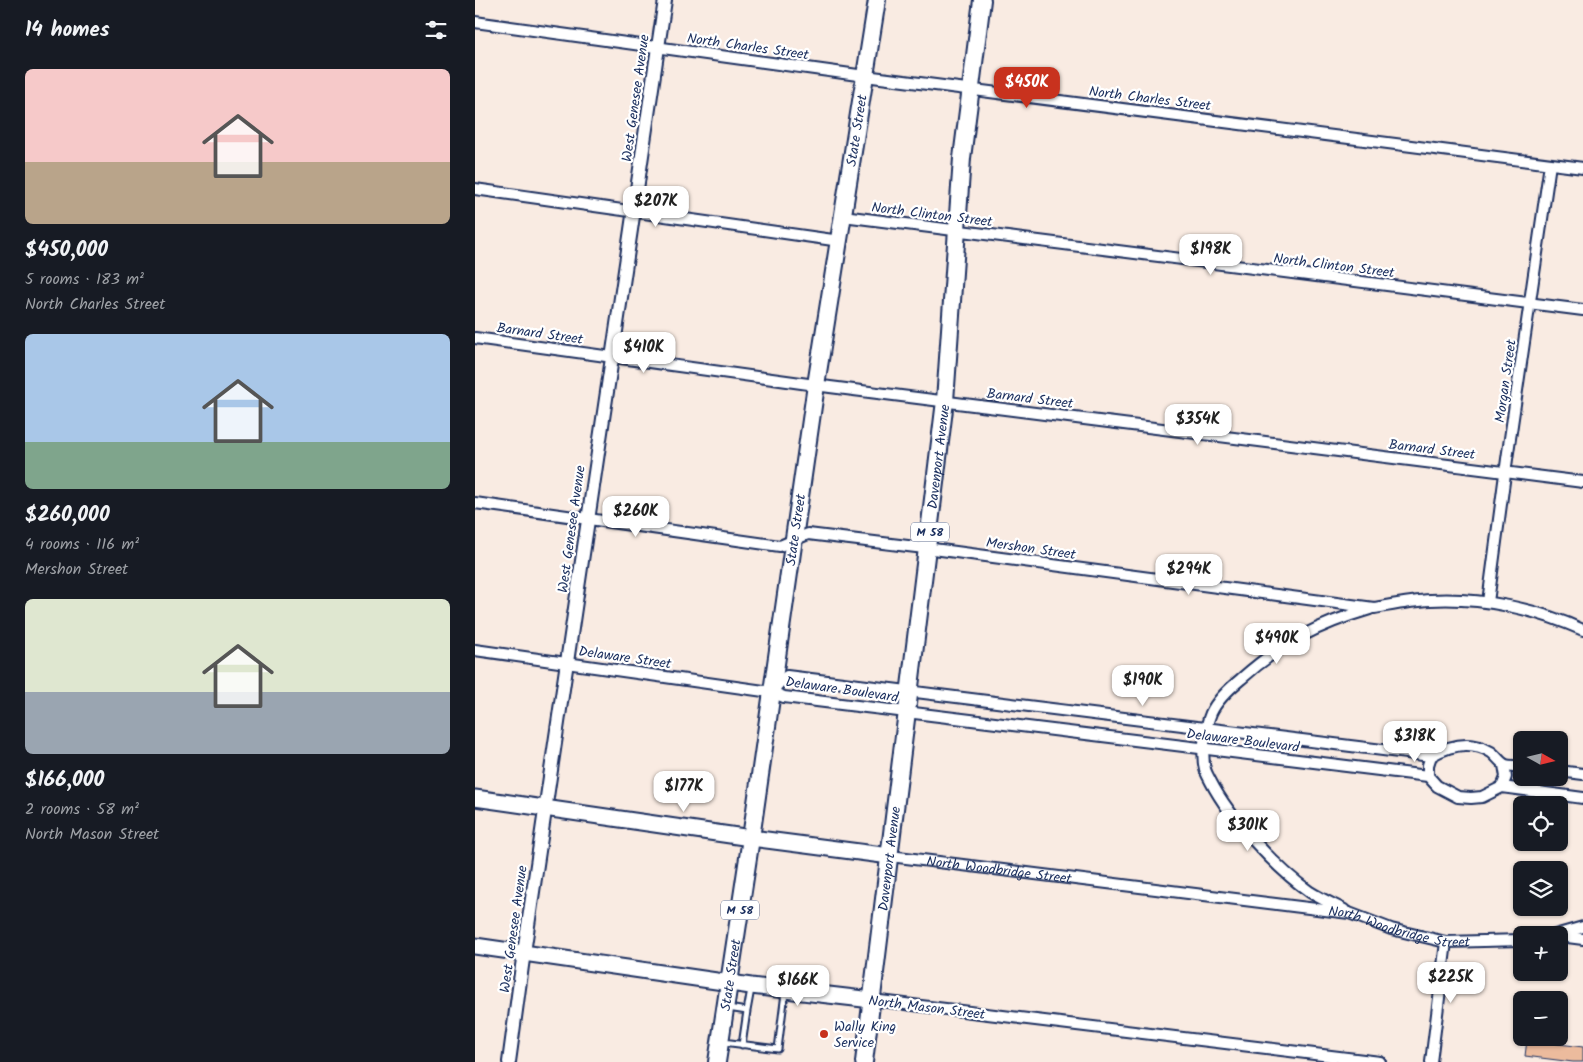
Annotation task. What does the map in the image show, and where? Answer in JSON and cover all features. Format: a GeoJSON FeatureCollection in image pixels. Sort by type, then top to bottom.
{"type":"FeatureCollection","features":[{"type":"Feature","properties":{"kind":"main road","name":"State Street"},"geometry":{"type":"LineString","coordinates":[[717,1062],[816,385],[877,0]]}},
{"type":"Feature","properties":{"kind":"main road","name":"Davenport Avenue"},"geometry":{"type":"LineString","coordinates":[[864,1062],[911,691],[945,401],[962,158],[982,0]]}},
{"type":"Feature","properties":{"kind":"main road","name":"North Woodbridge Street"},"geometry":{"type":"LineString","coordinates":[[475,798],[890,856]]}},
{"type":"Feature","properties":{"kind":"main road","name":"North Mason Street"},"geometry":{"type":"LineString","coordinates":[[475,946],[751,986],[872,1000]]}},
{"type":"Feature","properties":{"kind":"street","name":"West Genesee Avenue"},"geometry":{"type":"LineString","coordinates":[[509,1062],[611,357],[665,0]]}},
{"type":"Feature","properties":{"kind":"street","name":"North Charles Street"},"geometry":{"type":"LineString","coordinates":[[475,22],[865,76],[1583,168]]}},
{"type":"Feature","properties":{"kind":"street","name":"Morgan Street"},"geometry":{"type":"LineString","coordinates":[[1488,602],[1550,164]]}},
{"type":"Feature","properties":{"kind":"street"},"geometry":{"type":"LineString","coordinates":[[475,189],[840,240]]}},
{"type":"Feature","properties":{"kind":"street","name":"North Clinton Street"},"geometry":{"type":"LineString","coordinates":[[843,216],[1583,310]]}},
{"type":"Feature","properties":{"kind":"street","name":"Barnard Street"},"geometry":{"type":"LineString","coordinates":[[475,338],[816,385],[1583,482]]}},
{"type":"Feature","properties":{"kind":"street","name":"Mershon Street"},"geometry":{"type":"LineString","coordinates":[[475,503],[780,546],[808,534],[928,548],[1374,608],[1431,600],[1488,602],[1553,618],[1583,630]]}},
{"type":"Feature","properties":{"kind":"street"},"geometry":{"type":"LineString","coordinates":[[1349,913],[1310,891],[1281,868],[1246,832],[1217,793],[1205,769],[1204,750],[1206,727],[1211,711],[1229,689],[1253,668],[1280,648],[1310,631],[1330,622],[1374,608]]}},
{"type":"Feature","properties":{"kind":"street","name":"Delaware Street"},"geometry":{"type":"LineString","coordinates":[[475,650],[771,692]]}},
{"type":"Feature","properties":{"kind":"street","name":"Delaware Boulevard"},"geometry":{"type":"LineString","coordinates":[[1428,776],[908,713],[784,697],[771,692],[787,676],[1431,756],[1456,746],[1469,745],[1483,748],[1493,753],[1504,765]]}},
{"type":"Feature","properties":{"kind":"street"},"geometry":{"type":"LineString","coordinates":[[1431,756],[1428,765],[1428,776],[1437,786],[1458,796],[1482,797],[1502,787],[1583,798]]}},
{"type":"Feature","properties":{"kind":"street"},"geometry":{"type":"LineString","coordinates":[[1502,787],[1506,777],[1504,765],[1513,766]]}},
{"type":"Feature","properties":{"kind":"street"},"geometry":{"type":"LineString","coordinates":[[1568,773],[1583,774]]}},
{"type":"Feature","properties":{"kind":"street","name":"North Woodbridge Street"},"geometry":{"type":"LineString","coordinates":[[890,856],[1349,913],[1391,929],[1446,942],[1513,940]]}},
{"type":"Feature","properties":{"kind":"street"},"geometry":{"type":"LineString","coordinates":[[1568,931],[1583,927]]}},
{"type":"Feature","properties":{"kind":"street"},"geometry":{"type":"LineString","coordinates":[[1568,937],[1583,939]]}},
{"type":"Feature","properties":{"kind":"street"},"geometry":{"type":"LineString","coordinates":[[1431,1062],[1446,942]]}},
{"type":"Feature","properties":{"kind":"street","name":"North Mason Street"},"geometry":{"type":"LineString","coordinates":[[872,1000],[1379,1062]]}},
{"type":"Feature","properties":{"kind":"lane"},"geometry":{"type":"LineString","coordinates":[[741,1045],[751,986]]}},
{"type":"Feature","properties":{"kind":"lane"},"geometry":{"type":"LineString","coordinates":[[720,1042],[778,1049],[786,990]]}},
{"type":"Feature","properties":{"kind":"lane"},"geometry":{"type":"LineString","coordinates":[[725,1007],[747,1011]]}},
{"type":"Feature","properties":{"kind":"building"},"geometry":{"type":"Polygon","coordinates":[[[1568,1045],[1583,1047],[1583,1062],[1525,1056],[1526,1046],[1568,1045]]]}},
{"type":"Feature","properties":{"kind":"place","name":"Wally King Service"},"geometry":{"type":"Point","coordinates":[824,1034]}}]}
